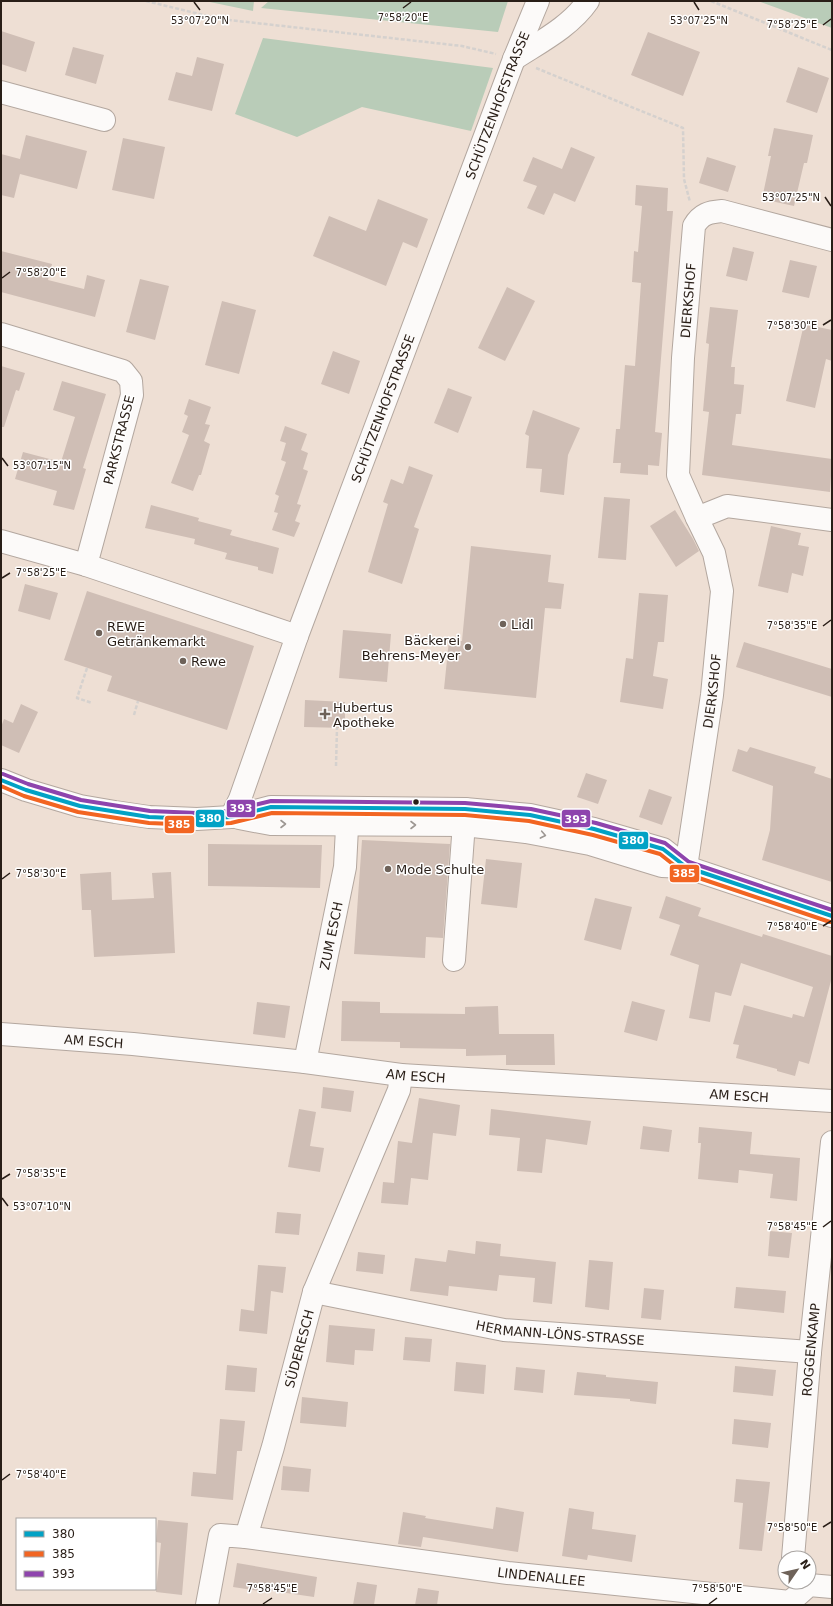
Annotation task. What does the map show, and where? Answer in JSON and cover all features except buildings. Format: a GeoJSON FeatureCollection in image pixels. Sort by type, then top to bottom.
{"type":"FeatureCollection","features":[{"type":"Feature","properties":{"kind":"street","name":"SCHÜTZENHOFSTRASSE"},"geometry":{"type":"LineString","coordinates":[[231,817],[240,799],[297,636],[514,59],[538,1]]}},
{"type":"Feature","properties":{"kind":"street"},"geometry":{"type":"LineString","coordinates":[[514,59],[568,23],[581,11],[588,1]]}},
{"type":"Feature","properties":{"kind":"street"},"geometry":{"type":"LineString","coordinates":[[1,92],[104,120]]}},
{"type":"Feature","properties":{"kind":"street"},"geometry":{"type":"LineString","coordinates":[[699,218],[709,213],[722,211],[832,240]]}},
{"type":"Feature","properties":{"kind":"street","name":"DIERKSHOF"},"geometry":{"type":"LineString","coordinates":[[686,867],[712,695],[722,591],[714,552],[678,475],[683,358],[692,233],[699,218]]}},
{"type":"Feature","properties":{"kind":"street","name":"PARKSTRASSE"},"geometry":{"type":"LineString","coordinates":[[1,334],[123,371],[131,381],[132,395],[86,565]]}},
{"type":"Feature","properties":{"kind":"street"},"geometry":{"type":"LineString","coordinates":[[697,518],[727,506],[832,520]]}},
{"type":"Feature","properties":{"kind":"street"},"geometry":{"type":"LineString","coordinates":[[1,541],[86,565],[297,636]]}},
{"type":"Feature","properties":{"kind":"street"},"geometry":{"type":"LineString","coordinates":[[1,780],[26,790],[80,806],[149,816],[181,818],[231,817],[271,824],[348,816],[464,817],[526,832],[590,844],[662,866],[686,867],[832,916]]}},
{"type":"Feature","properties":{"kind":"street","name":"ZUM ESCH"},"geometry":{"type":"LineString","coordinates":[[305,1062],[345,867],[348,816]]}},
{"type":"Feature","properties":{"kind":"street"},"geometry":{"type":"LineString","coordinates":[[454,960],[464,817]]}},
{"type":"Feature","properties":{"kind":"street","name":"AM ESCH"},"geometry":{"type":"LineString","coordinates":[[1,1034],[133,1044],[305,1062],[401,1075],[832,1101]]}},
{"type":"Feature","properties":{"kind":"street","name":"SÜDERESCH"},"geometry":{"type":"LineString","coordinates":[[246,1537],[273,1447],[314,1292],[399,1090],[401,1075]]}},
{"type":"Feature","properties":{"kind":"street","name":"ROGGENKAMP"},"geometry":{"type":"LineString","coordinates":[[794,1550],[810,1352],[832,1142]]}},
{"type":"Feature","properties":{"kind":"street","name":"HERMANN-LÖNS-STRASSE"},"geometry":{"type":"LineString","coordinates":[[314,1292],[504,1330],[810,1352]]}},
{"type":"Feature","properties":{"kind":"street"},"geometry":{"type":"LineString","coordinates":[[207,1605],[220,1535],[246,1537]]}},
{"type":"Feature","properties":{"kind":"street","name":"LINDENALLEE"},"geometry":{"type":"LineString","coordinates":[[246,1537],[508,1573],[789,1596],[809,1585],[832,1587]]}},
{"type":"Feature","properties":{"kind":"path"},"geometry":{"type":"LineString","coordinates":[[146,1],[220,19],[462,46],[514,59],[683,128],[684,179],[691,204],[699,218]]}},
{"type":"Feature","properties":{"kind":"path"},"geometry":{"type":"LineString","coordinates":[[711,1],[832,50]]}},
{"type":"Feature","properties":{"kind":"path"},"geometry":{"type":"LineString","coordinates":[[87,668],[77,698],[92,703]]}},
{"type":"Feature","properties":{"kind":"path"},"geometry":{"type":"LineString","coordinates":[[134,715],[138,701]]}},
{"type":"Feature","properties":{"kind":"path"},"geometry":{"type":"LineString","coordinates":[[336,766],[337,728]]}},
{"type":"Feature","properties":{"kind":"green space"},"geometry":{"type":"Polygon","coordinates":[[[205,1],[254,1],[253,11],[205,1]]]}},
{"type":"Feature","properties":{"kind":"green space"},"geometry":{"type":"Polygon","coordinates":[[[269,1],[508,1],[498,32],[261,8],[269,1]]]}},
{"type":"Feature","properties":{"kind":"green space"},"geometry":{"type":"Polygon","coordinates":[[[758,1],[832,1],[832,28],[758,1]]]}},
{"type":"Feature","properties":{"kind":"green space"},"geometry":{"type":"Polygon","coordinates":[[[263,38],[493,68],[471,131],[362,107],[297,137],[235,114],[263,38]]]}},
{"type":"Feature","properties":{"kind":"transit line","name":"393"},"geometry":{"type":"LineString","coordinates":[[3,774],[28,784],[81,800],[150,811],[197,813],[230,811],[271,801],[465,803],[531,809],[596,823],[665,843],[689,862],[832,910]]}},
{"type":"Feature","properties":{"kind":"transit line","name":"380"},"geometry":{"type":"LineString","coordinates":[[1,780],[26,790],[80,806],[149,817],[197,819],[231,817],[271,807],[465,809],[530,815],[594,829],[663,849],[686,867],[832,916]]}},
{"type":"Feature","properties":{"kind":"transit line","name":"385"},"geometry":{"type":"LineString","coordinates":[[1,786],[24,796],[78,812],[149,823],[197,825],[231,823],[272,813],[465,815],[529,821],[593,835],[660,854],[684,873],[830,922]]}},
{"type":"Feature","properties":{"kind":"place","name":"Lidl"},"geometry":{"type":"Point","coordinates":[503,624]}},
{"type":"Feature","properties":{"kind":"place","name":"REWE Getränkemarkt"},"geometry":{"type":"Point","coordinates":[99,633]}},
{"type":"Feature","properties":{"kind":"place","name":"Bäckerei Behrens-Meyer"},"geometry":{"type":"Point","coordinates":[468,647]}},
{"type":"Feature","properties":{"kind":"place","name":"Rewe"},"geometry":{"type":"Point","coordinates":[183,661]}},
{"type":"Feature","properties":{"kind":"place","name":"Hubertus Apotheke"},"geometry":{"type":"Point","coordinates":[325,714]}},
{"type":"Feature","properties":{"kind":"place","name":"Mode Schulte"},"geometry":{"type":"Point","coordinates":[388,869]}}]}
